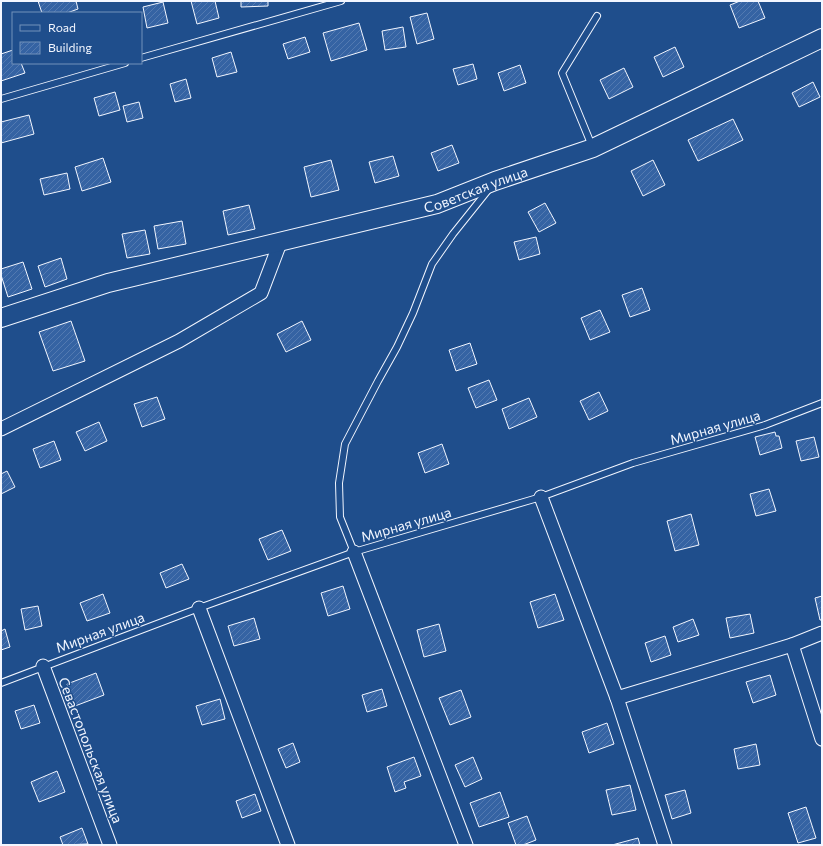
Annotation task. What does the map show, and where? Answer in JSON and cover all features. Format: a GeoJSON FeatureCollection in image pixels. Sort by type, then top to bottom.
{"type":"FeatureCollection","features":[{"type":"Feature","properties":{"kind":"street","name":"Советская улица"},"geometry":{"type":"LineString","coordinates":[[1,318],[108,283],[437,204],[495,181],[592,148],[822,38]]}},
{"type":"Feature","properties":{"kind":"street"},"geometry":{"type":"LineString","coordinates":[[1,429],[179,341],[261,293],[280,242]]}},
{"type":"Feature","properties":{"kind":"street"},"geometry":{"type":"LineString","coordinates":[[541,497],[616,698],[665,845]]}},
{"type":"Feature","properties":{"kind":"street"},"geometry":{"type":"LineString","coordinates":[[354,552],[466,845]]}},
{"type":"Feature","properties":{"kind":"street"},"geometry":{"type":"LineString","coordinates":[[199,608],[288,845]]}},
{"type":"Feature","properties":{"kind":"street"},"geometry":{"type":"LineString","coordinates":[[616,698],[792,645],[822,633]]}},
{"type":"Feature","properties":{"kind":"street"},"geometry":{"type":"LineString","coordinates":[[792,645],[822,738]]}},
{"type":"Feature","properties":{"kind":"street","name":"Севастопольская улица"},"geometry":{"type":"LineString","coordinates":[[43,666],[110,845]]}},
{"type":"Feature","properties":{"kind":"lane"},"geometry":{"type":"LineString","coordinates":[[142,58],[341,1]]}},
{"type":"Feature","properties":{"kind":"lane"},"geometry":{"type":"LineString","coordinates":[[592,148],[562,73],[597,16]]}},
{"type":"Feature","properties":{"kind":"lane"},"geometry":{"type":"LineString","coordinates":[[1,99],[122,64]]}},
{"type":"Feature","properties":{"kind":"lane"},"geometry":{"type":"LineString","coordinates":[[354,552],[340,517],[339,483],[345,444],[397,347],[413,313],[432,264],[453,234],[495,181]]}},
{"type":"Feature","properties":{"kind":"lane","name":"Мирная улица"},"geometry":{"type":"LineString","coordinates":[[1,683],[199,608],[354,552],[541,497],[633,463],[765,425],[822,403]]}},
{"type":"Feature","properties":{"kind":"building"},"geometry":{"type":"Polygon","coordinates":[[[38,1],[76,1],[78,9],[70,12],[42,12],[38,1]]]}},
{"type":"Feature","properties":{"kind":"building"},"geometry":{"type":"Polygon","coordinates":[[[191,1],[215,1],[219,18],[197,24],[191,1]]]}},
{"type":"Feature","properties":{"kind":"building"},"geometry":{"type":"Polygon","coordinates":[[[241,1],[268,1],[268,6],[241,7],[241,1]]]}},
{"type":"Feature","properties":{"kind":"building"},"geometry":{"type":"Polygon","coordinates":[[[740,1],[758,1],[765,18],[739,28],[730,5],[740,1]]]}},
{"type":"Feature","properties":{"kind":"building"},"geometry":{"type":"Polygon","coordinates":[[[163,2],[168,23],[147,28],[143,7],[163,2]]]}},
{"type":"Feature","properties":{"kind":"building"},"geometry":{"type":"Polygon","coordinates":[[[427,13],[434,39],[417,44],[410,17],[427,13]]]}},
{"type":"Feature","properties":{"kind":"building"},"geometry":{"type":"Polygon","coordinates":[[[359,23],[367,50],[331,61],[323,33],[359,23]]]}},
{"type":"Feature","properties":{"kind":"building"},"geometry":{"type":"Polygon","coordinates":[[[403,27],[406,47],[385,50],[382,31],[403,27]]]}},
{"type":"Feature","properties":{"kind":"building"},"geometry":{"type":"Polygon","coordinates":[[[305,37],[310,52],[288,59],[283,44],[305,37]]]}},
{"type":"Feature","properties":{"kind":"building"},"geometry":{"type":"Polygon","coordinates":[[[675,47],[684,67],[663,77],[654,57],[675,47]]]}},
{"type":"Feature","properties":{"kind":"building"},"geometry":{"type":"Polygon","coordinates":[[[12,50],[12,64],[21,64],[25,73],[1,81],[1,54],[12,50]]]}},
{"type":"Feature","properties":{"kind":"building"},"geometry":{"type":"Polygon","coordinates":[[[231,52],[237,72],[217,77],[212,58],[231,52]]]}},
{"type":"Feature","properties":{"kind":"building"},"geometry":{"type":"Polygon","coordinates":[[[473,64],[477,79],[458,85],[453,69],[473,64]]]}},
{"type":"Feature","properties":{"kind":"building"},"geometry":{"type":"Polygon","coordinates":[[[520,65],[526,83],[504,91],[498,73],[520,65]]]}},
{"type":"Feature","properties":{"kind":"building"},"geometry":{"type":"Polygon","coordinates":[[[624,68],[633,87],[609,99],[600,80],[624,68]]]}},
{"type":"Feature","properties":{"kind":"building"},"geometry":{"type":"Polygon","coordinates":[[[186,79],[191,98],[175,102],[170,84],[186,79]]]}},
{"type":"Feature","properties":{"kind":"building"},"geometry":{"type":"Polygon","coordinates":[[[813,82],[820,97],[799,107],[792,93],[813,82]]]}},
{"type":"Feature","properties":{"kind":"building"},"geometry":{"type":"Polygon","coordinates":[[[115,92],[120,110],[99,116],[94,98],[115,92]]]}},
{"type":"Feature","properties":{"kind":"building"},"geometry":{"type":"Polygon","coordinates":[[[139,102],[143,118],[127,122],[123,106],[139,102]]]}},
{"type":"Feature","properties":{"kind":"building"},"geometry":{"type":"Polygon","coordinates":[[[29,115],[34,134],[1,143],[1,122],[29,115]]]}},
{"type":"Feature","properties":{"kind":"building"},"geometry":{"type":"Polygon","coordinates":[[[733,119],[743,140],[698,161],[688,140],[733,119]]]}},
{"type":"Feature","properties":{"kind":"building"},"geometry":{"type":"Polygon","coordinates":[[[452,145],[459,163],[438,171],[431,153],[452,145]]]}},
{"type":"Feature","properties":{"kind":"building"},"geometry":{"type":"Polygon","coordinates":[[[393,156],[399,176],[375,183],[369,162],[393,156]]]}},
{"type":"Feature","properties":{"kind":"building"},"geometry":{"type":"Polygon","coordinates":[[[103,158],[111,182],[82,191],[75,167],[103,158]]]}},
{"type":"Feature","properties":{"kind":"building"},"geometry":{"type":"Polygon","coordinates":[[[331,160],[339,190],[311,197],[304,167],[331,160]]]}},
{"type":"Feature","properties":{"kind":"building"},"geometry":{"type":"Polygon","coordinates":[[[653,160],[665,185],[643,196],[631,171],[653,160]]]}},
{"type":"Feature","properties":{"kind":"building"},"geometry":{"type":"Polygon","coordinates":[[[67,173],[70,189],[44,195],[40,179],[67,173]]]}},
{"type":"Feature","properties":{"kind":"building"},"geometry":{"type":"Polygon","coordinates":[[[545,203],[556,223],[539,232],[528,212],[545,203]]]}},
{"type":"Feature","properties":{"kind":"building"},"geometry":{"type":"Polygon","coordinates":[[[249,205],[255,229],[228,235],[223,211],[249,205]]]}},
{"type":"Feature","properties":{"kind":"building"},"geometry":{"type":"Polygon","coordinates":[[[182,221],[186,244],[158,249],[154,226],[182,221]]]}},
{"type":"Feature","properties":{"kind":"building"},"geometry":{"type":"Polygon","coordinates":[[[145,230],[150,254],[127,258],[122,234],[145,230]]]}},
{"type":"Feature","properties":{"kind":"building"},"geometry":{"type":"Polygon","coordinates":[[[536,237],[540,254],[519,260],[514,242],[536,237]]]}},
{"type":"Feature","properties":{"kind":"building"},"geometry":{"type":"Polygon","coordinates":[[[61,258],[67,279],[45,287],[38,266],[61,258]]]}},
{"type":"Feature","properties":{"kind":"building"},"geometry":{"type":"Polygon","coordinates":[[[23,262],[32,289],[8,297],[1,275],[1,269],[23,262]]]}},
{"type":"Feature","properties":{"kind":"building"},"geometry":{"type":"Polygon","coordinates":[[[642,288],[650,310],[630,317],[622,295],[642,288]]]}},
{"type":"Feature","properties":{"kind":"building"},"geometry":{"type":"Polygon","coordinates":[[[600,310],[610,332],[590,340],[581,318],[600,310]]]}},
{"type":"Feature","properties":{"kind":"building"},"geometry":{"type":"Polygon","coordinates":[[[71,321],[85,361],[53,371],[39,332],[71,321]]]}},
{"type":"Feature","properties":{"kind":"building"},"geometry":{"type":"Polygon","coordinates":[[[302,321],[311,340],[286,352],[277,334],[302,321]]]}},
{"type":"Feature","properties":{"kind":"building"},"geometry":{"type":"Polygon","coordinates":[[[470,343],[477,364],[456,371],[449,350],[470,343]]]}},
{"type":"Feature","properties":{"kind":"building"},"geometry":{"type":"Polygon","coordinates":[[[489,380],[497,400],[476,408],[468,388],[489,380]]]}},
{"type":"Feature","properties":{"kind":"building"},"geometry":{"type":"Polygon","coordinates":[[[599,392],[608,411],[589,420],[580,401],[599,392]]]}},
{"type":"Feature","properties":{"kind":"building"},"geometry":{"type":"Polygon","coordinates":[[[157,397],[165,419],[142,427],[134,404],[157,397]]]}},
{"type":"Feature","properties":{"kind":"building"},"geometry":{"type":"Polygon","coordinates":[[[529,398],[537,417],[509,429],[502,409],[529,398]]]}},
{"type":"Feature","properties":{"kind":"building"},"geometry":{"type":"Polygon","coordinates":[[[99,422],[107,441],[85,451],[76,432],[99,422]]]}},
{"type":"Feature","properties":{"kind":"building"},"geometry":{"type":"Polygon","coordinates":[[[775,432],[776,436],[779,436],[782,448],[760,455],[755,437],[775,432]]]}},
{"type":"Feature","properties":{"kind":"building"},"geometry":{"type":"Polygon","coordinates":[[[814,437],[819,457],[801,461],[796,441],[814,437]]]}},
{"type":"Feature","properties":{"kind":"building"},"geometry":{"type":"Polygon","coordinates":[[[54,441],[61,460],[40,468],[33,449],[54,441]]]}},
{"type":"Feature","properties":{"kind":"building"},"geometry":{"type":"Polygon","coordinates":[[[442,444],[449,464],[425,473],[418,453],[442,444]]]}},
{"type":"Feature","properties":{"kind":"building"},"geometry":{"type":"Polygon","coordinates":[[[7,471],[15,487],[1,494],[1,474],[7,471]]]}},
{"type":"Feature","properties":{"kind":"building"},"geometry":{"type":"Polygon","coordinates":[[[769,489],[776,511],[756,516],[750,494],[769,489]]]}},
{"type":"Feature","properties":{"kind":"building"},"geometry":{"type":"Polygon","coordinates":[[[691,514],[699,545],[675,551],[667,521],[691,514]]]}},
{"type":"Feature","properties":{"kind":"building"},"geometry":{"type":"Polygon","coordinates":[[[282,530],[291,551],[268,560],[259,539],[282,530]]]}},
{"type":"Feature","properties":{"kind":"building"},"geometry":{"type":"Polygon","coordinates":[[[182,564],[189,579],[166,588],[160,573],[182,564]]]}},
{"type":"Feature","properties":{"kind":"building"},"geometry":{"type":"Polygon","coordinates":[[[343,586],[350,609],[328,616],[321,593],[343,586]]]}},
{"type":"Feature","properties":{"kind":"building"},"geometry":{"type":"Polygon","coordinates":[[[103,594],[110,613],[87,621],[80,603],[103,594]]]}},
{"type":"Feature","properties":{"kind":"building"},"geometry":{"type":"Polygon","coordinates":[[[555,594],[564,620],[538,628],[530,602],[555,594]]]}},
{"type":"Feature","properties":{"kind":"building"},"geometry":{"type":"Polygon","coordinates":[[[822,596],[822,620],[820,620],[815,598],[822,596]]]}},
{"type":"Feature","properties":{"kind":"building"},"geometry":{"type":"Polygon","coordinates":[[[38,606],[42,626],[25,630],[21,609],[38,606]]]}},
{"type":"Feature","properties":{"kind":"building"},"geometry":{"type":"Polygon","coordinates":[[[750,614],[754,633],[730,638],[726,618],[750,614]]]}},
{"type":"Feature","properties":{"kind":"building"},"geometry":{"type":"Polygon","coordinates":[[[254,618],[260,639],[234,646],[228,626],[254,618]]]}},
{"type":"Feature","properties":{"kind":"building"},"geometry":{"type":"Polygon","coordinates":[[[693,619],[699,635],[678,642],[673,627],[693,619]]]}},
{"type":"Feature","properties":{"kind":"building"},"geometry":{"type":"Polygon","coordinates":[[[439,624],[446,651],[424,657],[417,630],[439,624]]]}},
{"type":"Feature","properties":{"kind":"building"},"geometry":{"type":"Polygon","coordinates":[[[5,629],[10,647],[1,650],[1,631],[5,629]]]}},
{"type":"Feature","properties":{"kind":"building"},"geometry":{"type":"Polygon","coordinates":[[[665,636],[671,655],[651,662],[645,643],[665,636]]]}},
{"type":"Feature","properties":{"kind":"building"},"geometry":{"type":"Polygon","coordinates":[[[96,673],[104,695],[75,706],[67,684],[96,673]]]}},
{"type":"Feature","properties":{"kind":"building"},"geometry":{"type":"Polygon","coordinates":[[[770,675],[776,695],[753,703],[746,682],[770,675]]]}},
{"type":"Feature","properties":{"kind":"building"},"geometry":{"type":"Polygon","coordinates":[[[382,689],[387,706],[367,712],[362,695],[382,689]]]}},
{"type":"Feature","properties":{"kind":"building"},"geometry":{"type":"Polygon","coordinates":[[[461,690],[471,717],[450,725],[439,698],[461,690]]]}},
{"type":"Feature","properties":{"kind":"building"},"geometry":{"type":"Polygon","coordinates":[[[220,699],[225,719],[202,725],[196,706],[220,699]]]}},
{"type":"Feature","properties":{"kind":"building"},"geometry":{"type":"Polygon","coordinates":[[[34,705],[40,723],[21,729],[15,711],[34,705]]]}},
{"type":"Feature","properties":{"kind":"building"},"geometry":{"type":"Polygon","coordinates":[[[607,723],[614,744],[589,753],[582,732],[607,723]]]}},
{"type":"Feature","properties":{"kind":"building"},"geometry":{"type":"Polygon","coordinates":[[[293,743],[300,762],[286,768],[278,749],[293,743]]]}},
{"type":"Feature","properties":{"kind":"building"},"geometry":{"type":"Polygon","coordinates":[[[756,744],[760,765],[738,769],[734,749],[756,744]]]}},
{"type":"Feature","properties":{"kind":"building"},"geometry":{"type":"Polygon","coordinates":[[[414,757],[421,776],[404,782],[406,788],[395,792],[387,767],[414,757]]]}},
{"type":"Feature","properties":{"kind":"building"},"geometry":{"type":"Polygon","coordinates":[[[473,757],[482,779],[465,787],[455,765],[473,757]]]}},
{"type":"Feature","properties":{"kind":"building"},"geometry":{"type":"Polygon","coordinates":[[[57,771],[65,792],[39,802],[31,782],[57,771]]]}},
{"type":"Feature","properties":{"kind":"building"},"geometry":{"type":"Polygon","coordinates":[[[630,785],[636,810],[612,815],[606,790],[630,785]]]}},
{"type":"Feature","properties":{"kind":"building"},"geometry":{"type":"Polygon","coordinates":[[[685,790],[691,813],[672,819],[665,795],[685,790]]]}},
{"type":"Feature","properties":{"kind":"building"},"geometry":{"type":"Polygon","coordinates":[[[500,792],[509,817],[479,827],[470,803],[500,792]]]}},
{"type":"Feature","properties":{"kind":"building"},"geometry":{"type":"Polygon","coordinates":[[[255,794],[261,811],[242,818],[236,801],[255,794]]]}},
{"type":"Feature","properties":{"kind":"building"},"geometry":{"type":"Polygon","coordinates":[[[806,807],[816,838],[798,843],[788,813],[806,807]]]}},
{"type":"Feature","properties":{"kind":"building"},"geometry":{"type":"Polygon","coordinates":[[[527,816],[536,840],[523,845],[516,845],[508,823],[527,816]]]}},
{"type":"Feature","properties":{"kind":"building"},"geometry":{"type":"Polygon","coordinates":[[[82,828],[88,844],[63,845],[60,837],[82,828]]]}},
{"type":"Feature","properties":{"kind":"building"},"geometry":{"type":"Polygon","coordinates":[[[638,838],[640,845],[612,845],[638,838]]]}}]}
